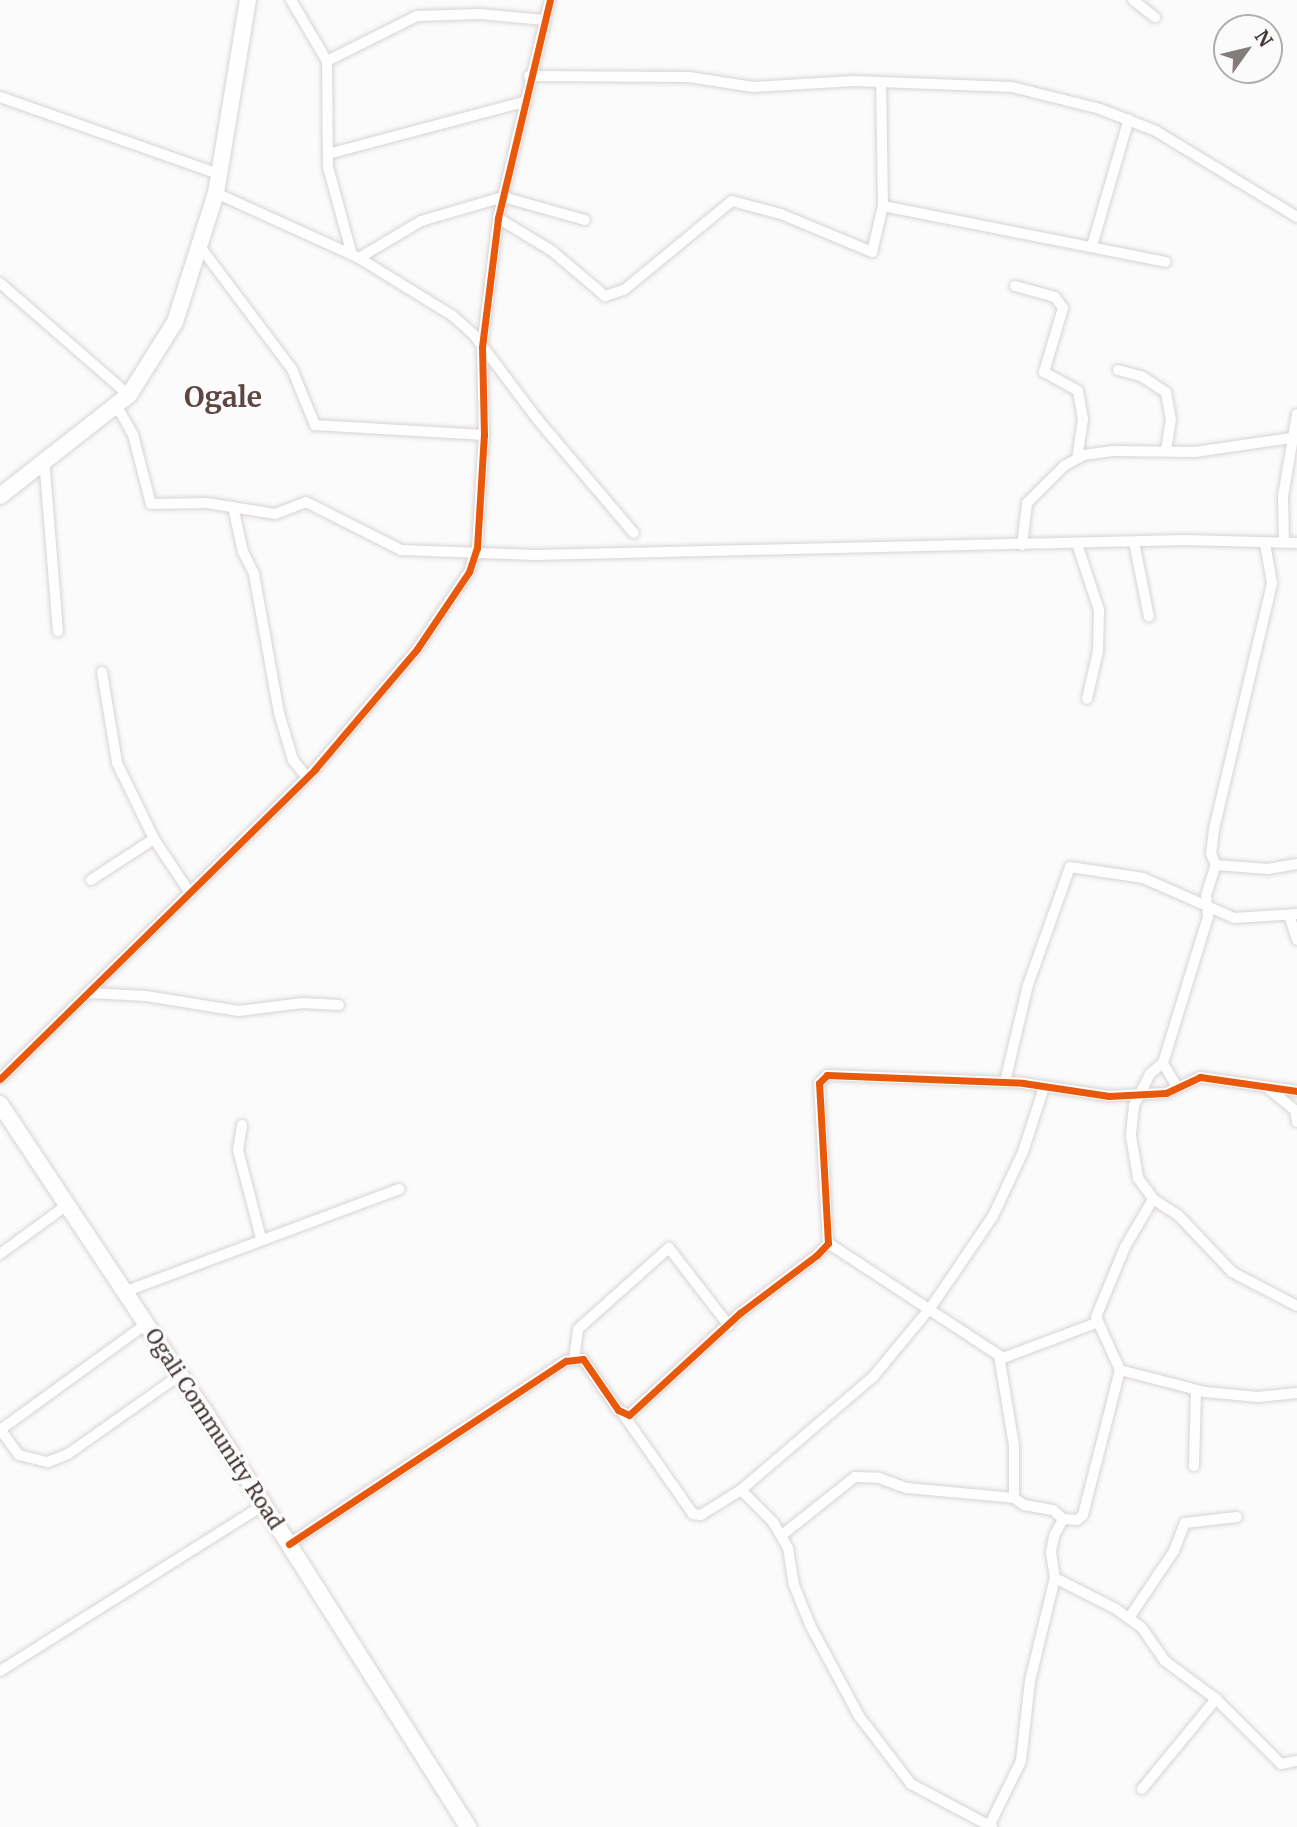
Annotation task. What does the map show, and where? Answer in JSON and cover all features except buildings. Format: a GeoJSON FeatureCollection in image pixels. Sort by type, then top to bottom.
{"type":"FeatureCollection","features":[{"type":"Feature","properties":{"kind":"street"},"geometry":{"type":"LineString","coordinates":[[0,496],[44,458],[122,400],[175,322],[201,248],[216,193],[248,0]]}},
{"type":"Feature","properties":{"kind":"street"},"geometry":{"type":"LineString","coordinates":[[291,0],[327,61],[331,183],[356,256]]}},
{"type":"Feature","properties":{"kind":"street"},"geometry":{"type":"LineString","coordinates":[[479,0],[480,14]]}},
{"type":"Feature","properties":{"kind":"street"},"geometry":{"type":"LineString","coordinates":[[0,1080],[307,777],[417,649],[461,587],[475,554],[484,435],[482,347],[498,218],[529,76],[550,0]]}},
{"type":"Feature","properties":{"kind":"street"},"geometry":{"type":"LineString","coordinates":[[1133,0],[1155,17]]}},
{"type":"Feature","properties":{"kind":"street"},"geometry":{"type":"LineString","coordinates":[[327,61],[410,18],[480,14],[544,20]]}},
{"type":"Feature","properties":{"kind":"street"},"geometry":{"type":"LineString","coordinates":[[529,76],[680,77],[753,87],[881,82],[1012,87],[1129,119],[1184,146],[1276,208],[1297,217]]}},
{"type":"Feature","properties":{"kind":"street"},"geometry":{"type":"LineString","coordinates":[[498,218],[552,251],[605,296],[624,290],[732,201],[781,214],[868,251],[875,248],[883,206],[881,82]]}},
{"type":"Feature","properties":{"kind":"street"},"geometry":{"type":"LineString","coordinates":[[0,97],[219,174]]}},
{"type":"Feature","properties":{"kind":"street"},"geometry":{"type":"LineString","coordinates":[[328,154],[524,102]]}},
{"type":"Feature","properties":{"kind":"street"},"geometry":{"type":"LineString","coordinates":[[1092,246],[1129,119]]}},
{"type":"Feature","properties":{"kind":"street"},"geometry":{"type":"LineString","coordinates":[[216,193],[356,256],[445,310],[482,347],[634,533]]}},
{"type":"Feature","properties":{"kind":"street"},"geometry":{"type":"LineString","coordinates":[[356,256],[421,222],[503,197],[585,220]]}},
{"type":"Feature","properties":{"kind":"street"},"geometry":{"type":"LineString","coordinates":[[883,206],[955,224],[1092,246],[1166,262]]}},
{"type":"Feature","properties":{"kind":"street"},"geometry":{"type":"LineString","coordinates":[[201,248],[292,369],[315,425],[484,435]]}},
{"type":"Feature","properties":{"kind":"street"},"geometry":{"type":"LineString","coordinates":[[0,283],[122,400],[139,452],[146,501],[233,507],[275,514],[306,502],[391,547],[475,554],[1134,542],[1297,543]]}},
{"type":"Feature","properties":{"kind":"street"},"geometry":{"type":"LineString","coordinates":[[1015,286],[1055,297],[1063,308],[1044,372],[1078,391],[1083,419],[1077,459]]}},
{"type":"Feature","properties":{"kind":"street"},"geometry":{"type":"LineString","coordinates":[[1118,370],[1141,376],[1166,392],[1171,419],[1166,451]]}},
{"type":"Feature","properties":{"kind":"street"},"geometry":{"type":"LineString","coordinates":[[1284,542],[1283,496],[1297,414]]}},
{"type":"Feature","properties":{"kind":"street"},"geometry":{"type":"LineString","coordinates":[[1022,545],[1027,503],[1064,466],[1077,459],[1113,451],[1195,452],[1291,439]]}},
{"type":"Feature","properties":{"kind":"street"},"geometry":{"type":"LineString","coordinates":[[44,458],[58,631]]}},
{"type":"Feature","properties":{"kind":"street"},"geometry":{"type":"LineString","coordinates":[[233,507],[243,552],[254,574],[279,713],[293,760],[307,777]]}},
{"type":"Feature","properties":{"kind":"street"},"geometry":{"type":"LineString","coordinates":[[1134,542],[1149,617]]}},
{"type":"Feature","properties":{"kind":"street"},"geometry":{"type":"LineString","coordinates":[[1077,544],[1099,610],[1098,651],[1087,699]]}},
{"type":"Feature","properties":{"kind":"street"},"geometry":{"type":"LineString","coordinates":[[1265,544],[1272,583],[1214,829],[1211,854],[1216,864],[1205,903],[1208,917],[1199,956],[1163,1063],[1139,1094],[1132,1143],[1138,1178],[1153,1199],[1178,1215],[1246,1283],[1297,1306]]}},
{"type":"Feature","properties":{"kind":"street"},"geometry":{"type":"LineString","coordinates":[[102,672],[117,763],[154,839],[190,893]]}},
{"type":"Feature","properties":{"kind":"street"},"geometry":{"type":"LineString","coordinates":[[90,880],[154,839]]}},
{"type":"Feature","properties":{"kind":"street"},"geometry":{"type":"LineString","coordinates":[[1216,864],[1268,869],[1297,864]]}},
{"type":"Feature","properties":{"kind":"street"},"geometry":{"type":"LineString","coordinates":[[1005,1082],[1028,985],[1070,867],[1143,878],[1234,918],[1293,915],[1297,940]]}},
{"type":"Feature","properties":{"kind":"street"},"geometry":{"type":"LineString","coordinates":[[89,993],[146,996],[239,1011],[302,1003],[338,1005]]}},
{"type":"Feature","properties":{"kind":"street"},"geometry":{"type":"LineString","coordinates":[[1163,1063],[1176,1085]]}},
{"type":"Feature","properties":{"kind":"street"},"geometry":{"type":"LineString","coordinates":[[828,1243],[822,1079],[836,1075],[1005,1082],[1109,1096],[1166,1093],[1176,1085],[1200,1077],[1297,1091]]}},
{"type":"Feature","properties":{"kind":"street"},"geometry":{"type":"LineString","coordinates":[[1264,1086],[1287,1101],[1295,1110],[1297,1122]]}},
{"type":"Feature","properties":{"kind":"street"},"geometry":{"type":"LineString","coordinates":[[289,1544],[574,1359],[583,1359],[592,1369],[693,1514],[701,1515],[741,1490],[873,1377],[931,1307],[993,1216],[1027,1142],[1044,1087]]}},
{"type":"Feature","properties":{"kind":"street","name":"Ogali Community Road"},"geometry":{"type":"LineString","coordinates":[[0,1104],[180,1375],[468,1827]]}},
{"type":"Feature","properties":{"kind":"street"},"geometry":{"type":"LineString","coordinates":[[242,1125],[238,1150],[261,1238]]}},
{"type":"Feature","properties":{"kind":"street"},"geometry":{"type":"LineString","coordinates":[[124,1292],[240,1250],[261,1238],[399,1189]]}},
{"type":"Feature","properties":{"kind":"street"},"geometry":{"type":"LineString","coordinates":[[828,1243],[931,1307],[999,1355],[1016,1356],[1097,1324],[1125,1247],[1153,1199]]}},
{"type":"Feature","properties":{"kind":"street"},"geometry":{"type":"LineString","coordinates":[[0,1254],[67,1205]]}},
{"type":"Feature","properties":{"kind":"street"},"geometry":{"type":"LineString","coordinates":[[623,1414],[629,1415],[659,1392],[729,1326],[828,1243]]}},
{"type":"Feature","properties":{"kind":"street"},"geometry":{"type":"LineString","coordinates":[[574,1359],[578,1329],[670,1248],[729,1326]]}},
{"type":"Feature","properties":{"kind":"street"},"geometry":{"type":"LineString","coordinates":[[146,1324],[0,1430],[19,1455],[48,1462],[68,1454],[180,1375]]}},
{"type":"Feature","properties":{"kind":"street"},"geometry":{"type":"LineString","coordinates":[[782,1535],[855,1477],[879,1478],[907,1488],[1014,1498],[1024,1505],[1044,1506],[1063,1519],[1077,1520],[1083,1515],[1120,1370],[1112,1347],[1097,1324]]}},
{"type":"Feature","properties":{"kind":"street"},"geometry":{"type":"LineString","coordinates":[[999,1355],[1014,1446],[1014,1498]]}},
{"type":"Feature","properties":{"kind":"street"},"geometry":{"type":"LineString","coordinates":[[1120,1370],[1196,1391],[1247,1396],[1297,1393]]}},
{"type":"Feature","properties":{"kind":"street"},"geometry":{"type":"LineString","coordinates":[[1194,1466],[1196,1391]]}},
{"type":"Feature","properties":{"kind":"street"},"geometry":{"type":"LineString","coordinates":[[741,1490],[782,1535],[794,1585],[810,1625],[859,1716],[911,1784],[940,1803],[991,1826],[1021,1761],[1030,1681],[1055,1578],[1051,1552],[1063,1519]]}},
{"type":"Feature","properties":{"kind":"street"},"geometry":{"type":"LineString","coordinates":[[0,1671],[264,1505]]}},
{"type":"Feature","properties":{"kind":"street"},"geometry":{"type":"LineString","coordinates":[[1129,1618],[1174,1551],[1185,1522],[1237,1517]]}},
{"type":"Feature","properties":{"kind":"street"},"geometry":{"type":"LineString","coordinates":[[1055,1578],[1129,1618],[1147,1634],[1165,1661],[1216,1699],[1281,1764],[1297,1761]]}},
{"type":"Feature","properties":{"kind":"street"},"geometry":{"type":"LineString","coordinates":[[1142,1789],[1216,1699]]}},
{"type":"Feature","properties":{"kind":"cycle path"},"geometry":{"type":"LineString","coordinates":[[0,1079],[315,769],[417,649],[469,572],[477,548],[484,435],[482,347],[498,218],[550,0]]}},
{"type":"Feature","properties":{"kind":"cycle path"},"geometry":{"type":"LineString","coordinates":[[289,1544],[566,1361],[583,1359],[618,1410],[629,1415],[740,1313],[817,1255],[828,1243],[819,1083],[827,1075],[1023,1083],[1109,1096],[1166,1093],[1200,1077],[1297,1091]]}},
{"type":"Feature","properties":{"kind":"district","name":"Ogale"},"geometry":{"type":"Point","coordinates":[223,397]}}]}
